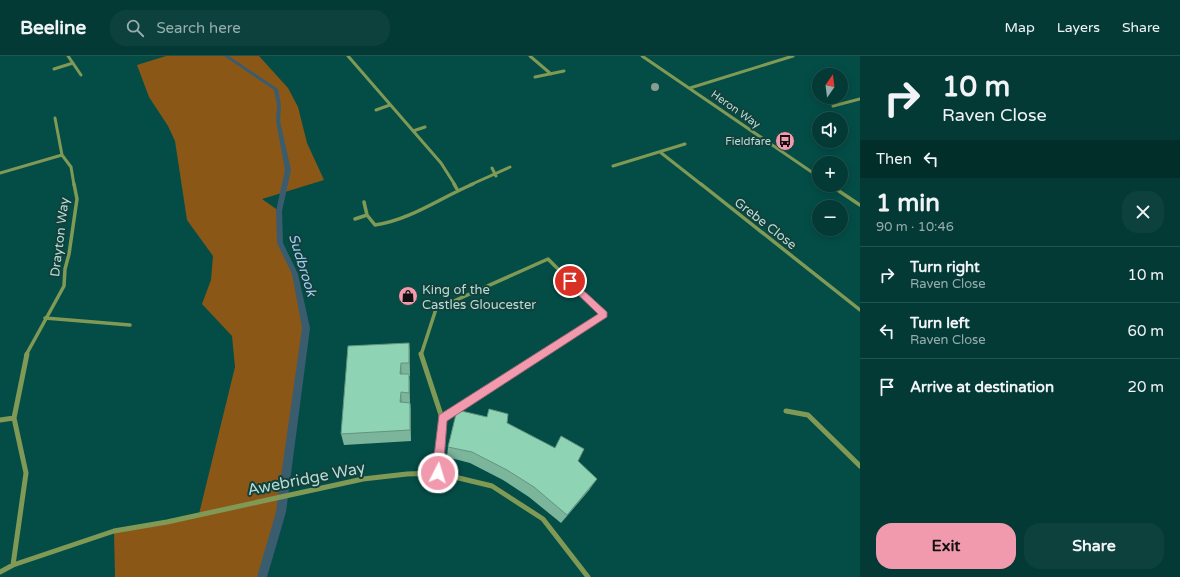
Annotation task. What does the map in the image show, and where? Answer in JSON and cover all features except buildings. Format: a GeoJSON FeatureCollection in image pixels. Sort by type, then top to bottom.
{"type":"FeatureCollection","features":[{"type":"Feature","properties":{"kind":"street"},"geometry":{"type":"LineString","coordinates":[[68,56],[81,75]]}},
{"type":"Feature","properties":{"kind":"street"},"geometry":{"type":"LineString","coordinates":[[348,56],[441,162],[458,191]]}},
{"type":"Feature","properties":{"kind":"street"},"geometry":{"type":"LineString","coordinates":[[530,56],[551,74]]}},
{"type":"Feature","properties":{"kind":"street","name":"Heron Way"},"geometry":{"type":"LineString","coordinates":[[642,56],[812,172]]}},
{"type":"Feature","properties":{"kind":"street"},"geometry":{"type":"LineString","coordinates":[[690,88],[792,56]]}},
{"type":"Feature","properties":{"kind":"street"},"geometry":{"type":"LineString","coordinates":[[54,69],[73,63]]}},
{"type":"Feature","properties":{"kind":"street"},"geometry":{"type":"LineString","coordinates":[[535,77],[564,71]]}},
{"type":"Feature","properties":{"kind":"street"},"geometry":{"type":"LineString","coordinates":[[833,106],[860,99]]}},
{"type":"Feature","properties":{"kind":"street"},"geometry":{"type":"LineString","coordinates":[[376,110],[390,105]]}},
{"type":"Feature","properties":{"kind":"street","name":"Drayton Way"},"geometry":{"type":"LineString","coordinates":[[13,565],[26,473],[14,418],[26,355],[45,318],[64,286],[65,269],[70,254],[77,199],[71,167],[62,155],[55,118]]}},
{"type":"Feature","properties":{"kind":"street"},"geometry":{"type":"LineString","coordinates":[[414,131],[425,127]]}},
{"type":"Feature","properties":{"kind":"street"},"geometry":{"type":"LineString","coordinates":[[613,166],[685,144]]}},
{"type":"Feature","properties":{"kind":"street","name":"Grebe Close"},"geometry":{"type":"LineString","coordinates":[[660,152],[860,310]]}},
{"type":"Feature","properties":{"kind":"street"},"geometry":{"type":"LineString","coordinates":[[0,174],[62,155]]}},
{"type":"Feature","properties":{"kind":"street"},"geometry":{"type":"LineString","coordinates":[[364,202],[367,215],[375,225],[389,224],[458,191],[496,176],[510,167]]}},
{"type":"Feature","properties":{"kind":"street"},"geometry":{"type":"LineString","coordinates":[[492,168],[496,176]]}},
{"type":"Feature","properties":{"kind":"street"},"geometry":{"type":"LineString","coordinates":[[840,192],[860,206]]}},
{"type":"Feature","properties":{"kind":"street"},"geometry":{"type":"LineString","coordinates":[[355,219],[367,215]]}},
{"type":"Feature","properties":{"kind":"street"},"geometry":{"type":"LineString","coordinates":[[438,473],[442,418],[420,354],[436,309],[548,259],[604,314],[442,418]]}},
{"type":"Feature","properties":{"kind":"street"},"geometry":{"type":"LineString","coordinates":[[45,318],[130,326]]}},
{"type":"Feature","properties":{"kind":"street"},"geometry":{"type":"LineString","coordinates":[[786,411],[808,415],[860,466]]}},
{"type":"Feature","properties":{"kind":"street"},"geometry":{"type":"LineString","coordinates":[[0,420],[14,418]]}},
{"type":"Feature","properties":{"kind":"street","name":"Awebridge Way"},"geometry":{"type":"LineString","coordinates":[[0,572],[13,565],[114,531],[167,522],[363,479],[407,474],[438,473],[492,486],[543,519],[588,577]]}},
{"type":"Feature","properties":{"kind":"shaded area"},"geometry":{"type":"Polygon","coordinates":[[[166,56],[259,56],[288,88],[298,107],[307,143],[324,180],[262,199],[279,211],[280,243],[295,274],[306,328],[281,512],[262,577],[115,577],[114,531],[199,514],[235,367],[232,336],[202,304],[211,280],[213,256],[187,220],[175,141],[168,126],[149,97],[137,65],[166,56]]]}},
{"type":"Feature","properties":{"kind":"waterway","name":"Sudbrook"},"geometry":{"type":"LineString","coordinates":[[226,56],[276,89],[279,105],[278,121],[288,170],[279,211],[280,243],[295,274],[306,328],[281,512],[262,577]]}},
{"type":"Feature","properties":{"kind":"place","name":"Fieldfare"},"geometry":{"type":"Point","coordinates":[785,141]}},
{"type":"Feature","properties":{"kind":"place","name":"King of the Castles Gloucester"},"geometry":{"type":"Point","coordinates":[408,296]}},
{"type":"Feature","properties":{"kind":"route"},"geometry":{"type":"LineString","coordinates":[[438,473],[442,418],[604,314],[570,281]]}}]}
